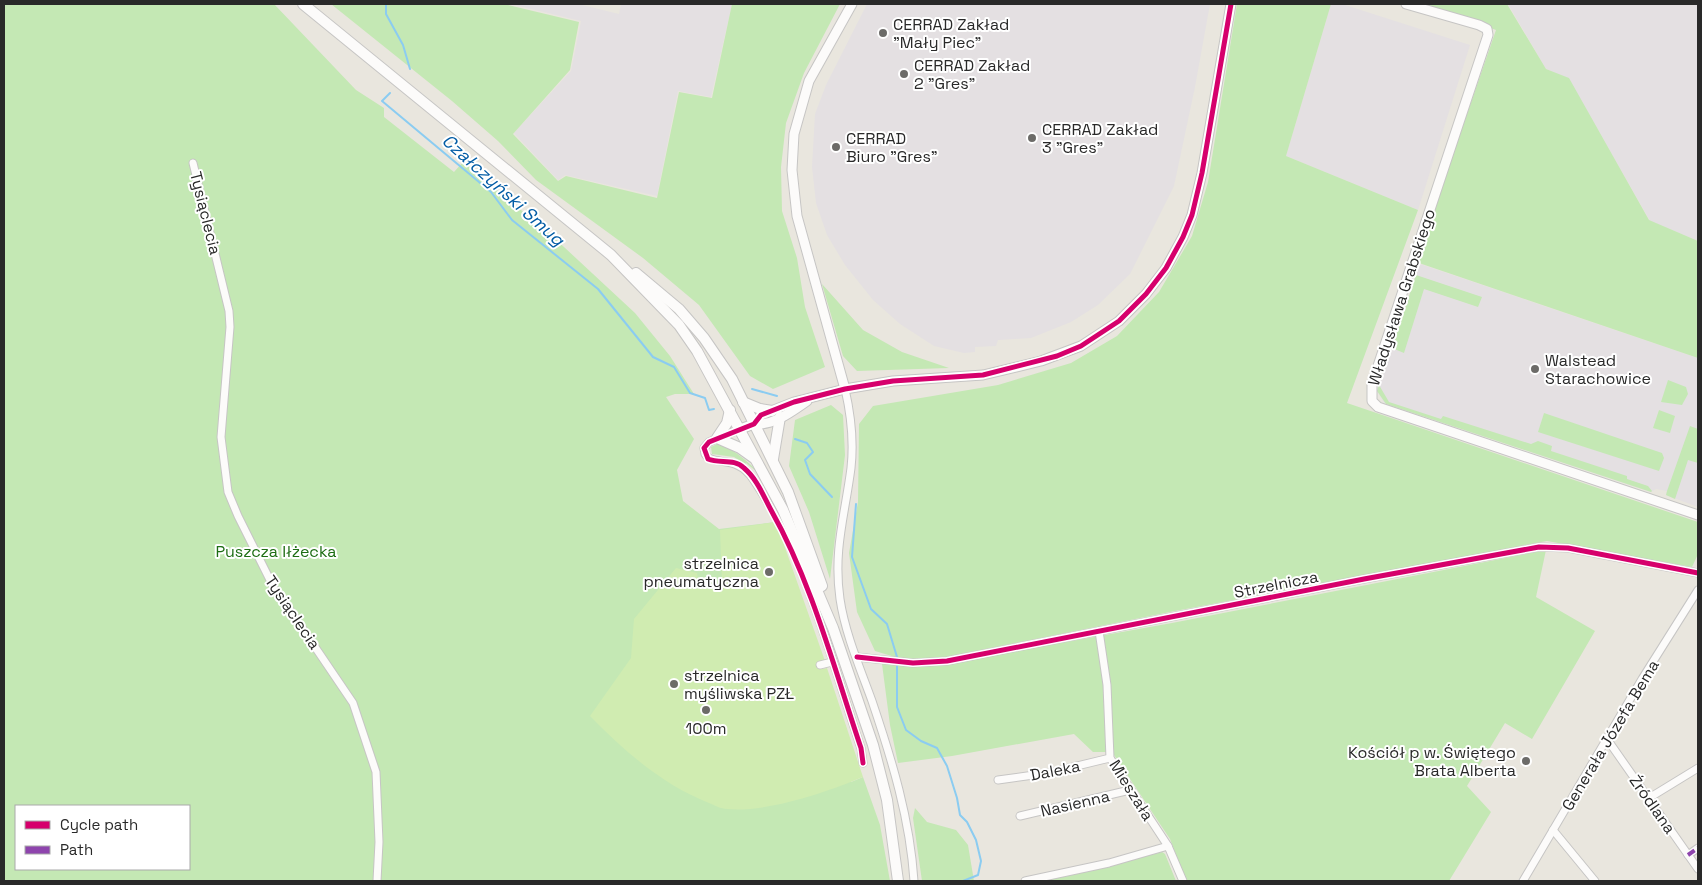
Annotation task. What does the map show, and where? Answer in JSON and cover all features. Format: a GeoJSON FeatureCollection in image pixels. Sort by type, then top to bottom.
{"type":"FeatureCollection","features":[{"type":"Feature","properties":{"kind":"main road"},"geometry":{"type":"LineString","coordinates":[[303,4],[616,259],[679,308],[718,358],[773,460],[805,534],[820,578],[833,628]]}},
{"type":"Feature","properties":{"kind":"main road"},"geometry":{"type":"LineString","coordinates":[[616,259],[679,325],[697,351],[792,527],[833,628],[873,745],[887,800],[898,881]]}},
{"type":"Feature","properties":{"kind":"main road"},"geometry":{"type":"LineString","coordinates":[[743,402],[776,414],[773,460]]}},
{"type":"Feature","properties":{"kind":"main road"},"geometry":{"type":"LineString","coordinates":[[730,410],[726,423],[717,438],[740,448],[758,462]]}},
{"type":"Feature","properties":{"kind":"street"},"geometry":{"type":"LineString","coordinates":[[852,4],[809,81],[794,134],[792,170],[797,216],[845,389],[852,423],[851,468],[837,549],[840,602],[892,763],[904,808],[914,881]]}},
{"type":"Feature","properties":{"kind":"street"},"geometry":{"type":"LineString","coordinates":[[863,763],[861,748],[792,552],[758,486],[741,466],[727,461],[713,461],[705,454],[704,448],[706,444],[717,438],[754,424],[761,415],[776,414],[794,402],[845,389],[893,381],[974,376],[1040,360],[1081,346],[1102,334],[1128,314],[1170,262],[1192,215],[1202,173],[1231,4]]}},
{"type":"Feature","properties":{"kind":"street","name":"Władysława Grabskiego"},"geometry":{"type":"LineString","coordinates":[[1406,4],[1479,25],[1486,29],[1488,35],[1372,384],[1372,401],[1378,407],[1698,515]]}},
{"type":"Feature","properties":{"kind":"street","name":"Tysiąclecia"},"geometry":{"type":"LineString","coordinates":[[193,163],[229,311],[230,326],[221,437],[228,492],[276,592],[353,703],[376,772],[379,842],[377,881]]}},
{"type":"Feature","properties":{"kind":"street","name":"Strzelnicza"},"geometry":{"type":"LineString","coordinates":[[857,658],[913,663],[937,662],[1364,578],[1539,547],[1576,549],[1698,574]]}},
{"type":"Feature","properties":{"kind":"street","name":"Generała Józefa Bema"},"geometry":{"type":"LineString","coordinates":[[1523,881],[1698,590]]}},
{"type":"Feature","properties":{"kind":"street","name":"Mieszała"},"geometry":{"type":"LineString","coordinates":[[1099,631],[1107,685],[1110,758],[1168,846],[1183,881]]}},
{"type":"Feature","properties":{"kind":"street"},"geometry":{"type":"LineString","coordinates":[[820,666],[832,662]]}},
{"type":"Feature","properties":{"kind":"street","name":"Źródlana"},"geometry":{"type":"LineString","coordinates":[[1607,739],[1698,869]]}},
{"type":"Feature","properties":{"kind":"street","name":"Daleka"},"geometry":{"type":"LineString","coordinates":[[998,780],[1048,773],[1110,758]]}},
{"type":"Feature","properties":{"kind":"street"},"geometry":{"type":"LineString","coordinates":[[1649,798],[1698,768]]}},
{"type":"Feature","properties":{"kind":"street","name":"Nasienna"},"geometry":{"type":"LineString","coordinates":[[1020,816],[1130,790]]}},
{"type":"Feature","properties":{"kind":"street"},"geometry":{"type":"LineString","coordinates":[[1554,830],[1595,881]]}},
{"type":"Feature","properties":{"kind":"street"},"geometry":{"type":"LineString","coordinates":[[1025,881],[1109,863],[1168,846]]}},
{"type":"Feature","properties":{"kind":"street"},"geometry":{"type":"LineString","coordinates":[[1688,854],[1698,848]]}},
{"type":"Feature","properties":{"kind":"shaded area"},"geometry":{"type":"Polygon","coordinates":[[[511,4],[578,4],[619,14],[621,4],[732,4],[711,97],[678,91],[657,196],[565,175],[558,180],[514,133],[571,71],[581,21],[511,4]]]}},
{"type":"Feature","properties":{"kind":"shaded area"},"geometry":{"type":"Polygon","coordinates":[[[867,4],[1210,4],[1174,186],[1130,274],[1098,305],[1071,322],[1031,338],[998,340],[996,346],[975,347],[975,352],[964,353],[934,346],[900,324],[873,300],[845,265],[827,235],[816,203],[812,167],[815,114],[826,85],[867,4]]]}},
{"type":"Feature","properties":{"kind":"shaded area"},"geometry":{"type":"Polygon","coordinates":[[[1331,4],[1342,4],[1470,45],[1418,210],[1286,156],[1331,4]]]}},
{"type":"Feature","properties":{"kind":"shaded area"},"geometry":{"type":"Polygon","coordinates":[[[1508,4],[1698,4],[1698,241],[1650,221],[1569,79],[1546,69],[1508,4]]]}},
{"type":"Feature","properties":{"kind":"shaded area"},"geometry":{"type":"Polygon","coordinates":[[[1420,264],[1698,358],[1698,507],[1666,495],[1667,491],[1656,489],[1651,492],[1384,403],[1377,391],[1420,264]]]}},
{"type":"Feature","properties":{"kind":"green space","name":"Puszcza Iłżecka"},"geometry":{"type":"Polygon","coordinates":[[[4,4],[274,4],[356,90],[384,108],[384,117],[454,172],[463,162],[550,234],[635,313],[670,356],[694,394],[675,394],[666,397],[694,439],[677,470],[683,501],[719,529],[775,522],[783,544],[756,564],[712,587],[713,581],[698,581],[851,782],[863,777],[880,825],[890,881],[4,881],[4,4]]]}},
{"type":"Feature","properties":{"kind":"green space"},"geometry":{"type":"Polygon","coordinates":[[[331,4],[504,4],[579,22],[570,70],[513,134],[558,181],[566,176],[657,198],[679,92],[712,98],[732,4],[840,4],[804,73],[786,123],[781,167],[782,211],[797,258],[805,307],[825,367],[773,389],[750,376],[699,305],[643,258],[536,180],[498,141],[452,101],[331,4]]]}},
{"type":"Feature","properties":{"kind":"green space"},"geometry":{"type":"Polygon","coordinates":[[[1237,4],[1331,4],[1286,156],[1418,210],[1347,403],[1698,522],[1698,554],[1692,567],[1547,541],[1175,611],[936,659],[905,660],[875,651],[857,612],[849,553],[858,502],[859,424],[873,406],[998,385],[1071,363],[1117,336],[1159,292],[1192,236],[1208,182],[1237,4]]]}},
{"type":"Feature","properties":{"kind":"green space"},"geometry":{"type":"Polygon","coordinates":[[[1424,4],[1507,4],[1546,69],[1569,78],[1649,220],[1698,241],[1698,358],[1416,262],[1496,30],[1424,4]]]}},
{"type":"Feature","properties":{"kind":"green space"},"geometry":{"type":"Polygon","coordinates":[[[1416,275],[1482,297],[1478,307],[1424,289],[1404,353],[1392,348],[1416,275]]]}},
{"type":"Feature","properties":{"kind":"green space"},"geometry":{"type":"Polygon","coordinates":[[[822,284],[863,330],[902,352],[949,368],[857,371],[843,356],[822,284]]]}},
{"type":"Feature","properties":{"kind":"green space"},"geometry":{"type":"Polygon","coordinates":[[[1668,380],[1686,387],[1688,394],[1682,405],[1661,402],[1668,380]]]}},
{"type":"Feature","properties":{"kind":"green space"},"geometry":{"type":"Polygon","coordinates":[[[1379,385],[1389,402],[1441,419],[1443,416],[1531,444],[1538,441],[1552,446],[1551,451],[1627,476],[1627,479],[1648,486],[1652,491],[1386,404],[1377,391],[1379,385]]]}},
{"type":"Feature","properties":{"kind":"green space"},"geometry":{"type":"Polygon","coordinates":[[[831,405],[843,415],[845,455],[830,579],[809,512],[789,466],[795,420],[831,405]]]}},
{"type":"Feature","properties":{"kind":"green space"},"geometry":{"type":"Polygon","coordinates":[[[1659,410],[1675,416],[1670,433],[1653,428],[1659,410]]]}},
{"type":"Feature","properties":{"kind":"green space"},"geometry":{"type":"Polygon","coordinates":[[[1544,413],[1662,453],[1664,458],[1659,471],[1538,432],[1544,413]]]}},
{"type":"Feature","properties":{"kind":"green space"},"geometry":{"type":"Polygon","coordinates":[[[1690,426],[1698,429],[1698,463],[1688,460],[1675,499],[1666,495],[1690,426]]]}},
{"type":"Feature","properties":{"kind":"green space"},"geometry":{"type":"Polygon","coordinates":[[[719,443],[741,457],[761,475],[746,463],[734,457],[712,454],[711,447],[719,443]]]}},
{"type":"Feature","properties":{"kind":"green space"},"geometry":{"type":"Polygon","coordinates":[[[776,522],[825,661],[819,663],[822,669],[827,668],[863,777],[814,795],[778,805],[760,808],[725,809],[692,796],[660,777],[616,742],[590,716],[631,658],[634,619],[676,568],[697,573],[698,580],[722,582],[720,530],[776,522]]]}},
{"type":"Feature","properties":{"kind":"green space"},"geometry":{"type":"Polygon","coordinates":[[[1546,550],[1536,597],[1595,631],[1532,739],[1505,723],[1467,786],[1491,812],[1449,881],[1186,881],[1170,839],[1112,752],[1093,752],[1074,734],[952,756],[898,763],[890,725],[882,664],[939,665],[1172,623],[1546,550]]]}},
{"type":"Feature","properties":{"kind":"green space"},"geometry":{"type":"Polygon","coordinates":[[[915,808],[927,822],[956,830],[968,845],[974,881],[922,881],[913,818],[915,808]]]}},
{"type":"Feature","properties":{"kind":"green space"},"geometry":{"type":"Polygon","coordinates":[[[1162,852],[1165,854],[1176,881],[1038,881],[1068,876],[1162,852]]]}},
{"type":"Feature","properties":{"kind":"waterway","name":"Czałczyński Smug"},"geometry":{"type":"LineString","coordinates":[[386,4],[386,14],[403,45],[410,69]]}},
{"type":"Feature","properties":{"kind":"waterway","name":"Czałczyński Smug"},"geometry":{"type":"LineString","coordinates":[[390,93],[382,101],[491,192],[512,220],[598,289],[653,357],[674,367],[690,393],[705,398],[709,410],[714,409]]}},
{"type":"Feature","properties":{"kind":"waterway","name":"Czałczyński Smug"},"geometry":{"type":"LineString","coordinates":[[752,389],[777,396]]}},
{"type":"Feature","properties":{"kind":"waterway","name":"Czałczyński Smug"},"geometry":{"type":"LineString","coordinates":[[795,439],[807,443],[813,452],[805,460],[810,474],[832,497]]}},
{"type":"Feature","properties":{"kind":"waterway","name":"Czałczyński Smug"},"geometry":{"type":"LineString","coordinates":[[856,504],[852,557],[871,609],[887,624],[897,657]]}},
{"type":"Feature","properties":{"kind":"waterway","name":"Czałczyński Smug"},"geometry":{"type":"LineString","coordinates":[[897,663],[897,707],[906,730],[921,741],[937,748],[947,766],[960,815],[967,822],[976,840],[981,861],[978,875],[963,881]]}},
{"type":"Feature","properties":{"kind":"waterway","name":"Czałczyński Smug"},"geometry":{"type":"LineString","coordinates":[[945,881],[960,881]]}},
{"type":"Feature","properties":{"kind":"marked path"},"geometry":{"type":"LineString","coordinates":[[1688,855],[1698,848]]}},
{"type":"Feature","properties":{"kind":"cycle path"},"geometry":{"type":"LineString","coordinates":[[863,763],[861,748],[821,626],[786,538],[749,472],[736,463],[708,459],[704,448],[709,442],[754,424],[761,415],[794,402],[845,389],[893,381],[983,375],[1057,356],[1081,346],[1119,321],[1146,294],[1166,268],[1183,237],[1192,215],[1202,173],[1231,4]]}},
{"type":"Feature","properties":{"kind":"cycle path"},"geometry":{"type":"LineString","coordinates":[[857,657],[913,663],[947,661],[1364,579],[1539,547],[1568,548],[1698,573]]}},
{"type":"Feature","properties":{"kind":"place","name":"CERRAD Zakład \"Mały Piec\""},"geometry":{"type":"Point","coordinates":[883,33]}},
{"type":"Feature","properties":{"kind":"place","name":"CERRAD Zakład 2 \"Gres\""},"geometry":{"type":"Point","coordinates":[904,74]}},
{"type":"Feature","properties":{"kind":"place","name":"CERRAD Zakład 3 \"Gres\""},"geometry":{"type":"Point","coordinates":[1032,138]}},
{"type":"Feature","properties":{"kind":"place","name":"CERRAD Biuro \"Gres\""},"geometry":{"type":"Point","coordinates":[836,147]}},
{"type":"Feature","properties":{"kind":"place","name":"Walstead Starachowice"},"geometry":{"type":"Point","coordinates":[1535,369]}},
{"type":"Feature","properties":{"kind":"place","name":"strzelnica pneumatyczna"},"geometry":{"type":"Point","coordinates":[769,572]}},
{"type":"Feature","properties":{"kind":"place","name":"strzelnica myśliwska PZŁ"},"geometry":{"type":"Point","coordinates":[674,684]}},
{"type":"Feature","properties":{"kind":"place","name":"100m"},"geometry":{"type":"Point","coordinates":[706,710]}},
{"type":"Feature","properties":{"kind":"place","name":"Kościół p w. Świętego Brata Alberta"},"geometry":{"type":"Point","coordinates":[1526,761]}}]}
